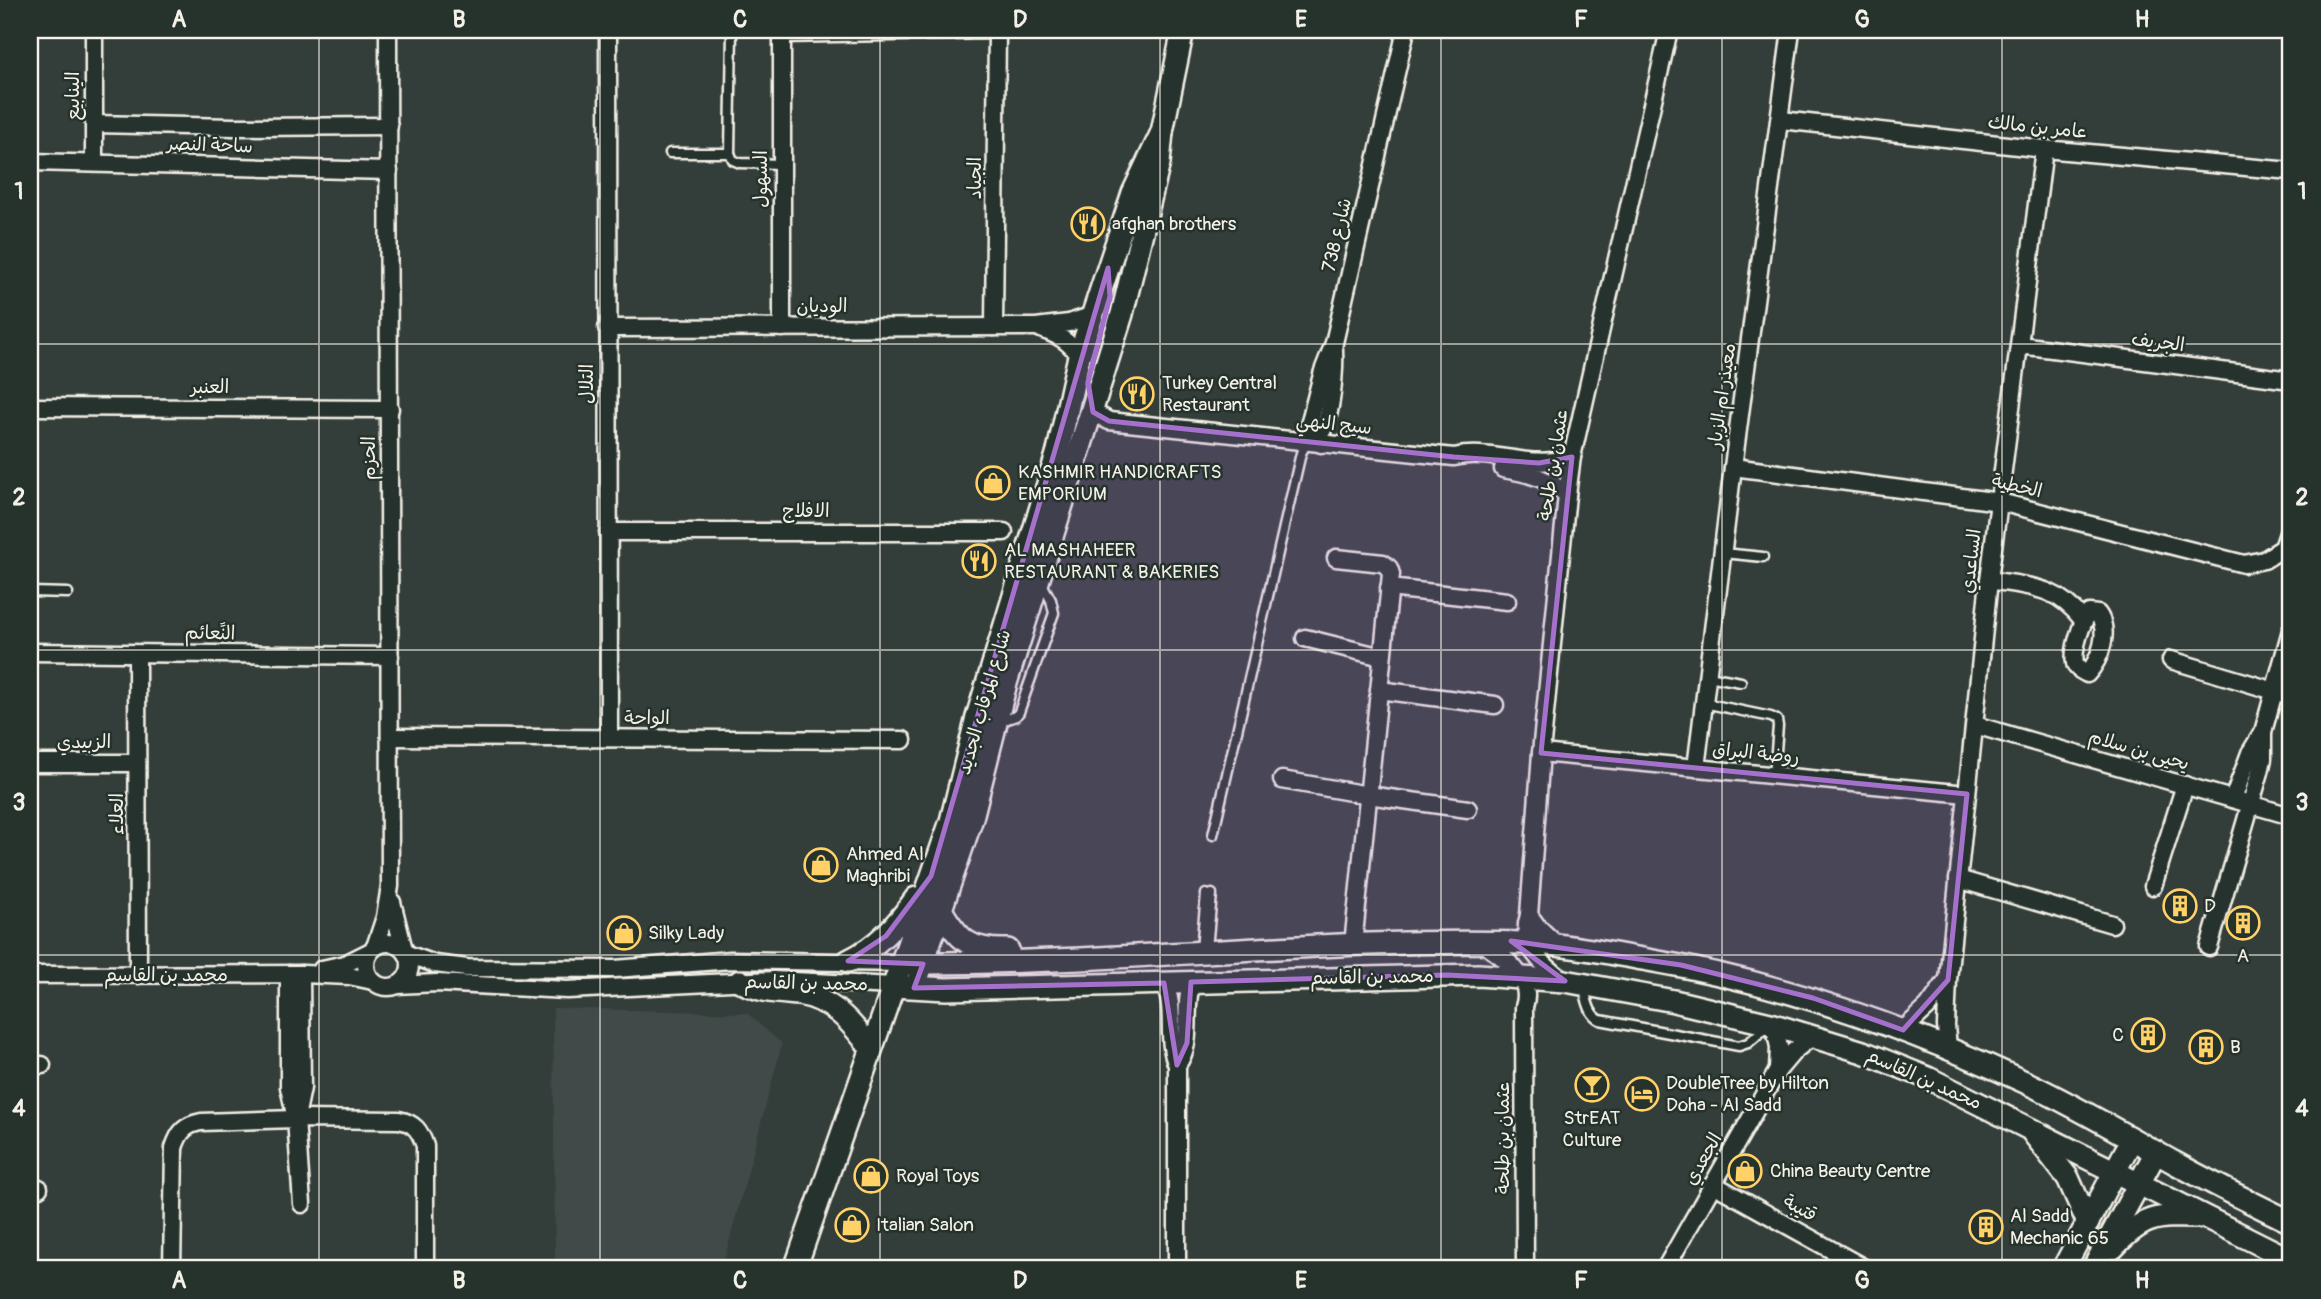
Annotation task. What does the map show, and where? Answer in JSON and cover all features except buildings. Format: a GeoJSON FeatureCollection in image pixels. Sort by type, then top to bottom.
{"type":"FeatureCollection","features":[{"type":"Feature","properties":{"kind":"street","name":"الينابيع"},"geometry":{"type":"LineString","coordinates":[[94,30],[94,162]]}},
{"type":"Feature","properties":{"kind":"street","name":"الحزم"},"geometry":{"type":"LineString","coordinates":[[388,30],[390,886],[395,918],[406,952]]}},
{"type":"Feature","properties":{"kind":"street","name":"التلال"},"geometry":{"type":"LineString","coordinates":[[608,30],[609,738]]}},
{"type":"Feature","properties":{"kind":"street","name":"الجياد"},"geometry":{"type":"LineString","coordinates":[[782,32],[997,30],[995,327]]}},
{"type":"Feature","properties":{"kind":"street","name":"شارع المرقاب الجديد"},"geometry":{"type":"LineString","coordinates":[[795,1269],[871,1048],[904,987],[923,964],[972,818],[994,726],[1122,314],[1159,163],[1161,132],[1184,30]]}},
{"type":"Feature","properties":{"kind":"street","name":"شارع 738"},"geometry":{"type":"LineString","coordinates":[[1314,441],[1324,427],[1332,388],[1334,343],[1406,30]]}},
{"type":"Feature","properties":{"kind":"street","name":"عثمان بن طلحة"},"geometry":{"type":"LineString","coordinates":[[1527,943],[1525,929],[1529,915],[1541,753],[1572,457],[1670,30]]}},
{"type":"Feature","properties":{"kind":"street","name":"معيذر ام الزبار"},"geometry":{"type":"LineString","coordinates":[[1696,768],[1791,30]]}},
{"type":"Feature","properties":{"kind":"street","name":"السهول"},"geometry":{"type":"LineString","coordinates":[[782,32],[782,328]]}},
{"type":"Feature","properties":{"kind":"street","name":"عامر بن مالك"},"geometry":{"type":"LineString","coordinates":[[1781,121],[2044,149],[2291,171]]}},
{"type":"Feature","properties":{"kind":"street","name":"ساحة النصر"},"geometry":{"type":"LineString","coordinates":[[94,124],[388,126]]}},
{"type":"Feature","properties":{"kind":"street","name":"شارع المرقاب الجديد"},"geometry":{"type":"LineString","coordinates":[[904,987],[901,963],[958,796],[977,717],[1055,461],[1079,356],[1133,193],[1161,132]]}},
{"type":"Feature","properties":{"kind":"street","name":"الساعدي"},"geometry":{"type":"LineString","coordinates":[[1948,1048],[1948,980],[1989,580],[2044,149]]}},
{"type":"Feature","properties":{"kind":"street","name":"ساحة النصر"},"geometry":{"type":"LineString","coordinates":[[30,162],[389,171]]}},
{"type":"Feature","properties":{"kind":"street"},"geometry":{"type":"LineString","coordinates":[[1093,412],[1088,382],[1110,296],[1108,268]]}},
{"type":"Feature","properties":{"kind":"street","name":"الوديان"},"geometry":{"type":"LineString","coordinates":[[607,328],[1036,327],[1069,323],[1093,314]]}},
{"type":"Feature","properties":{"kind":"street","name":"الوديان"},"geometry":{"type":"LineString","coordinates":[[1036,327],[1059,336],[1074,348],[1079,356]]}},
{"type":"Feature","properties":{"kind":"street","name":"الجريف"},"geometry":{"type":"LineString","coordinates":[[2020,345],[2291,380]]}},
{"type":"Feature","properties":{"kind":"street","name":"العنبر"},"geometry":{"type":"LineString","coordinates":[[30,407],[390,409]]}},
{"type":"Feature","properties":{"kind":"street","name":"سيج النهي"},"geometry":{"type":"LineString","coordinates":[[1093,412],[1109,421],[1454,457],[1476,455],[1539,463],[1572,457]]}},
{"type":"Feature","properties":{"kind":"street"},"geometry":{"type":"LineString","coordinates":[[1454,457],[1467,463],[1538,477],[1567,495]]}},
{"type":"Feature","properties":{"kind":"street","name":"الخطية"},"geometry":{"type":"LineString","coordinates":[[1733,467],[2000,502],[2244,564],[2264,560],[2283,548],[2291,524]]}},
{"type":"Feature","properties":{"kind":"street","name":"الافلاج"},"geometry":{"type":"LineString","coordinates":[[608,532],[1004,531]]}},
{"type":"Feature","properties":{"kind":"street"},"geometry":{"type":"LineString","coordinates":[[1336,558],[1383,563],[1391,574],[1353,945]]}},
{"type":"Feature","properties":{"kind":"street"},"geometry":{"type":"LineString","coordinates":[[1989,580],[2055,594],[2065,600],[2083,620]]}},
{"type":"Feature","properties":{"kind":"street"},"geometry":{"type":"LineString","coordinates":[[1389,588],[1507,601]]}},
{"type":"Feature","properties":{"kind":"street"},"geometry":{"type":"LineString","coordinates":[[2209,947],[2263,759],[2263,732],[2291,630]]}},
{"type":"Feature","properties":{"kind":"street"},"geometry":{"type":"LineString","coordinates":[[1305,638],[1382,657]]}},
{"type":"Feature","properties":{"kind":"street","name":"النًعائم"},"geometry":{"type":"LineString","coordinates":[[30,652],[390,656]]}},
{"type":"Feature","properties":{"kind":"street","name":"العلاء"},"geometry":{"type":"LineString","coordinates":[[137,654],[138,975]]}},
{"type":"Feature","properties":{"kind":"street"},"geometry":{"type":"LineString","coordinates":[[2171,660],[2291,696]]}},
{"type":"Feature","properties":{"kind":"street"},"geometry":{"type":"LineString","coordinates":[[1379,690],[1495,705]]}},
{"type":"Feature","properties":{"kind":"street","name":"يحيى بن سلام"},"geometry":{"type":"LineString","coordinates":[[1975,725],[2291,816]]}},
{"type":"Feature","properties":{"kind":"street"},"geometry":{"type":"LineString","coordinates":[[2233,799],[2250,753],[2263,732]]}},
{"type":"Feature","properties":{"kind":"street","name":"الواحة"},"geometry":{"type":"LineString","coordinates":[[390,737],[903,740]]}},
{"type":"Feature","properties":{"kind":"street","name":"روضة البراق"},"geometry":{"type":"LineString","coordinates":[[1541,753],[1967,794]]}},
{"type":"Feature","properties":{"kind":"street","name":"الزبيدي"},"geometry":{"type":"LineString","coordinates":[[30,763],[137,763]]}},
{"type":"Feature","properties":{"kind":"street"},"geometry":{"type":"LineString","coordinates":[[1282,780],[1468,809]]}},
{"type":"Feature","properties":{"kind":"street"},"geometry":{"type":"LineString","coordinates":[[2153,886],[2185,785]]}},
{"type":"Feature","properties":{"kind":"street"},"geometry":{"type":"LineString","coordinates":[[848,961],[886,936],[931,876]]}},
{"type":"Feature","properties":{"kind":"street"},"geometry":{"type":"LineString","coordinates":[[1958,879],[2112,923]]}},
{"type":"Feature","properties":{"kind":"street","name":"الحزم"},"geometry":{"type":"LineString","coordinates":[[372,950],[385,917],[390,886]]}},
{"type":"Feature","properties":{"kind":"street"},"geometry":{"type":"LineString","coordinates":[[940,908],[958,936],[976,948],[1055,950],[1078,960]]}},
{"type":"Feature","properties":{"kind":"street"},"geometry":{"type":"LineString","coordinates":[[1529,915],[1558,946]]}},
{"type":"Feature","properties":{"kind":"street"},"geometry":{"type":"LineString","coordinates":[[387,942],[406,952],[410,968],[397,985],[384,986],[373,981],[366,967],[372,950],[387,942]]}},
{"type":"Feature","properties":{"kind":"street"},"geometry":{"type":"LineString","coordinates":[[1527,943],[1549,970],[1573,982]]}},
{"type":"Feature","properties":{"kind":"street","name":"محمد بن القاسم"},"geometry":{"type":"LineString","coordinates":[[406,952],[435,964],[467,968],[615,968],[708,961],[923,964],[1078,960],[1353,945],[1527,943],[1558,946],[1681,965],[1748,981],[1813,998],[1903,1030],[2029,1084],[2291,1222]]}},
{"type":"Feature","properties":{"kind":"street"},"geometry":{"type":"LineString","coordinates":[[1484,944],[1504,959],[1522,978]]}},
{"type":"Feature","properties":{"kind":"street","name":"محمد بن القاسم"},"geometry":{"type":"LineString","coordinates":[[298,974],[345,964],[372,950]]}},
{"type":"Feature","properties":{"kind":"street"},"geometry":{"type":"LineString","coordinates":[[298,974],[289,1087],[296,1119],[302,1204]]}},
{"type":"Feature","properties":{"kind":"street","name":"محمد بن القاسم"},"geometry":{"type":"LineString","coordinates":[[30,975],[298,974],[349,976],[373,981]]}},
{"type":"Feature","properties":{"kind":"street","name":"محمد بن القاسم"},"geometry":{"type":"LineString","coordinates":[[397,985],[437,982],[567,990],[740,981],[809,981],[956,989],[1447,975],[1573,982],[1674,1000],[1813,1036],[1863,1052],[1928,1078],[2028,1126],[2291,1260]]}},
{"type":"Feature","properties":{"kind":"street"},"geometry":{"type":"LineString","coordinates":[[1498,976],[1508,984],[1524,1007]]}},
{"type":"Feature","properties":{"kind":"street","name":"عثمان بن طلحة"},"geometry":{"type":"LineString","coordinates":[[1522,978],[1527,992],[1524,1007],[1525,1269]]}},
{"type":"Feature","properties":{"kind":"street"},"geometry":{"type":"LineString","coordinates":[[1903,1030],[1928,1007],[1948,980]]}},
{"type":"Feature","properties":{"kind":"street"},"geometry":{"type":"LineString","coordinates":[[740,981],[757,990],[801,995],[825,1002],[849,1020],[871,1048]]}},
{"type":"Feature","properties":{"kind":"street"},"geometry":{"type":"LineString","coordinates":[[1177,1065],[1187,1044],[1188,996],[1192,982]]}},
{"type":"Feature","properties":{"kind":"street"},"geometry":{"type":"LineString","coordinates":[[1164,983],[1171,1002],[1172,1047],[1177,1065],[1177,1269]]}},
{"type":"Feature","properties":{"kind":"street"},"geometry":{"type":"LineString","coordinates":[[1772,1025],[1779,1047],[1778,1070]]}},
{"type":"Feature","properties":{"kind":"street","name":"الجعدي"},"geometry":{"type":"LineString","coordinates":[[1665,1269],[1778,1070],[1794,1051],[1813,1036]]}},
{"type":"Feature","properties":{"kind":"street"},"geometry":{"type":"LineString","coordinates":[[172,1269],[174,1147],[179,1133],[190,1124],[201,1122],[296,1119],[399,1120],[410,1122],[421,1133],[425,1146],[425,1269]]}},
{"type":"Feature","properties":{"kind":"street"},"geometry":{"type":"LineString","coordinates":[[2028,1126],[2068,1178],[2088,1223]]}},
{"type":"Feature","properties":{"kind":"street"},"geometry":{"type":"LineString","coordinates":[[2063,1269],[2132,1139]]}},
{"type":"Feature","properties":{"kind":"street"},"geometry":{"type":"LineString","coordinates":[[2094,1268],[2156,1152]]}},
{"type":"Feature","properties":{"kind":"street","name":"قتيبة"},"geometry":{"type":"LineString","coordinates":[[1713,1184],[1866,1269]]}},
{"type":"Feature","properties":{"kind":"street"},"geometry":{"type":"LineString","coordinates":[[2094,1268],[2127,1233],[2150,1219],[2163,1216],[2208,1217]]}},
{"type":"Feature","properties":{"kind":"lane"},"geometry":{"type":"LineString","coordinates":[[732,30],[730,153],[733,160],[740,163],[782,164]]}},
{"type":"Feature","properties":{"kind":"lane"},"geometry":{"type":"LineString","coordinates":[[670,153],[730,153]]}},
{"type":"Feature","properties":{"kind":"lane"},"geometry":{"type":"LineString","coordinates":[[1213,835],[1301,453],[1314,441]]}},
{"type":"Feature","properties":{"kind":"lane"},"geometry":{"type":"LineString","coordinates":[[1723,553],[1763,557]]}},
{"type":"Feature","properties":{"kind":"lane"},"geometry":{"type":"LineString","coordinates":[[30,592],[68,593]]}},
{"type":"Feature","properties":{"kind":"lane"},"geometry":{"type":"LineString","coordinates":[[1708,676],[1741,682]]}},
{"type":"Feature","properties":{"kind":"lane"},"geometry":{"type":"LineString","coordinates":[[1704,703],[1777,720],[1774,776]]}},
{"type":"Feature","properties":{"kind":"lane"},"geometry":{"type":"LineString","coordinates":[[1204,952],[1209,894]]}},
{"type":"Feature","properties":{"kind":"lane"},"geometry":{"type":"LineString","coordinates":[[1573,982],[1594,1017],[1600,1020],[1739,1046],[1748,1043],[1772,1025]]}},
{"type":"Feature","properties":{"kind":"highlighted area"},"geometry":{"type":"Polygon","coordinates":[[[1108,268],[1110,296],[1088,382],[1093,412],[1109,421],[1454,457],[1539,463],[1572,457],[1541,753],[1967,794],[1948,980],[1903,1030],[1813,998],[1681,965],[1511,941],[1565,981],[1447,975],[1191,982],[1187,1043],[1177,1065],[1164,983],[914,988],[923,964],[848,961],[886,936],[931,876],[1108,268]]]}},
{"type":"Feature","properties":{"kind":"shaded area"},"geometry":{"type":"Polygon","coordinates":[[[553,1008],[747,1013],[782,1044],[722,1269],[555,1269],[553,1008]]]}},
{"type":"Feature","properties":{"kind":"place","name":"afghan brothers"},"geometry":{"type":"Point","coordinates":[1088,224]}},
{"type":"Feature","properties":{"kind":"place","name":"Turkey Central Restaurant"},"geometry":{"type":"Point","coordinates":[1137,394]}},
{"type":"Feature","properties":{"kind":"place","name":"KASHMIR HANDICRAFTS EMPORIUM"},"geometry":{"type":"Point","coordinates":[993,483]}},
{"type":"Feature","properties":{"kind":"place","name":"AL MASHAHEER RESTAURANT & BAKERIES"},"geometry":{"type":"Point","coordinates":[979,561]}},
{"type":"Feature","properties":{"kind":"place","name":"Ahmed Al Maghribi"},"geometry":{"type":"Point","coordinates":[821,865]}},
{"type":"Feature","properties":{"kind":"place","name":"D"},"geometry":{"type":"Point","coordinates":[2180,906]}},
{"type":"Feature","properties":{"kind":"place","name":"A"},"geometry":{"type":"Point","coordinates":[2243,923]}},
{"type":"Feature","properties":{"kind":"place","name":"Silky Lady"},"geometry":{"type":"Point","coordinates":[624,933]}},
{"type":"Feature","properties":{"kind":"place","name":"C"},"geometry":{"type":"Point","coordinates":[2148,1035]}},
{"type":"Feature","properties":{"kind":"place","name":"B"},"geometry":{"type":"Point","coordinates":[2206,1047]}},
{"type":"Feature","properties":{"kind":"place","name":"StrEAT Culture"},"geometry":{"type":"Point","coordinates":[1592,1085]}},
{"type":"Feature","properties":{"kind":"place","name":"DoubleTree by Hilton Doha - Al Sadd"},"geometry":{"type":"Point","coordinates":[1642,1094]}},
{"type":"Feature","properties":{"kind":"place","name":"China Beauty Centre"},"geometry":{"type":"Point","coordinates":[1745,1171]}},
{"type":"Feature","properties":{"kind":"place","name":"Royal Toys"},"geometry":{"type":"Point","coordinates":[871,1176]}},
{"type":"Feature","properties":{"kind":"place","name":"Italian Salon"},"geometry":{"type":"Point","coordinates":[852,1225]}},
{"type":"Feature","properties":{"kind":"place","name":"Al Sadd Mechanic 65"},"geometry":{"type":"Point","coordinates":[1986,1227]}}]}
